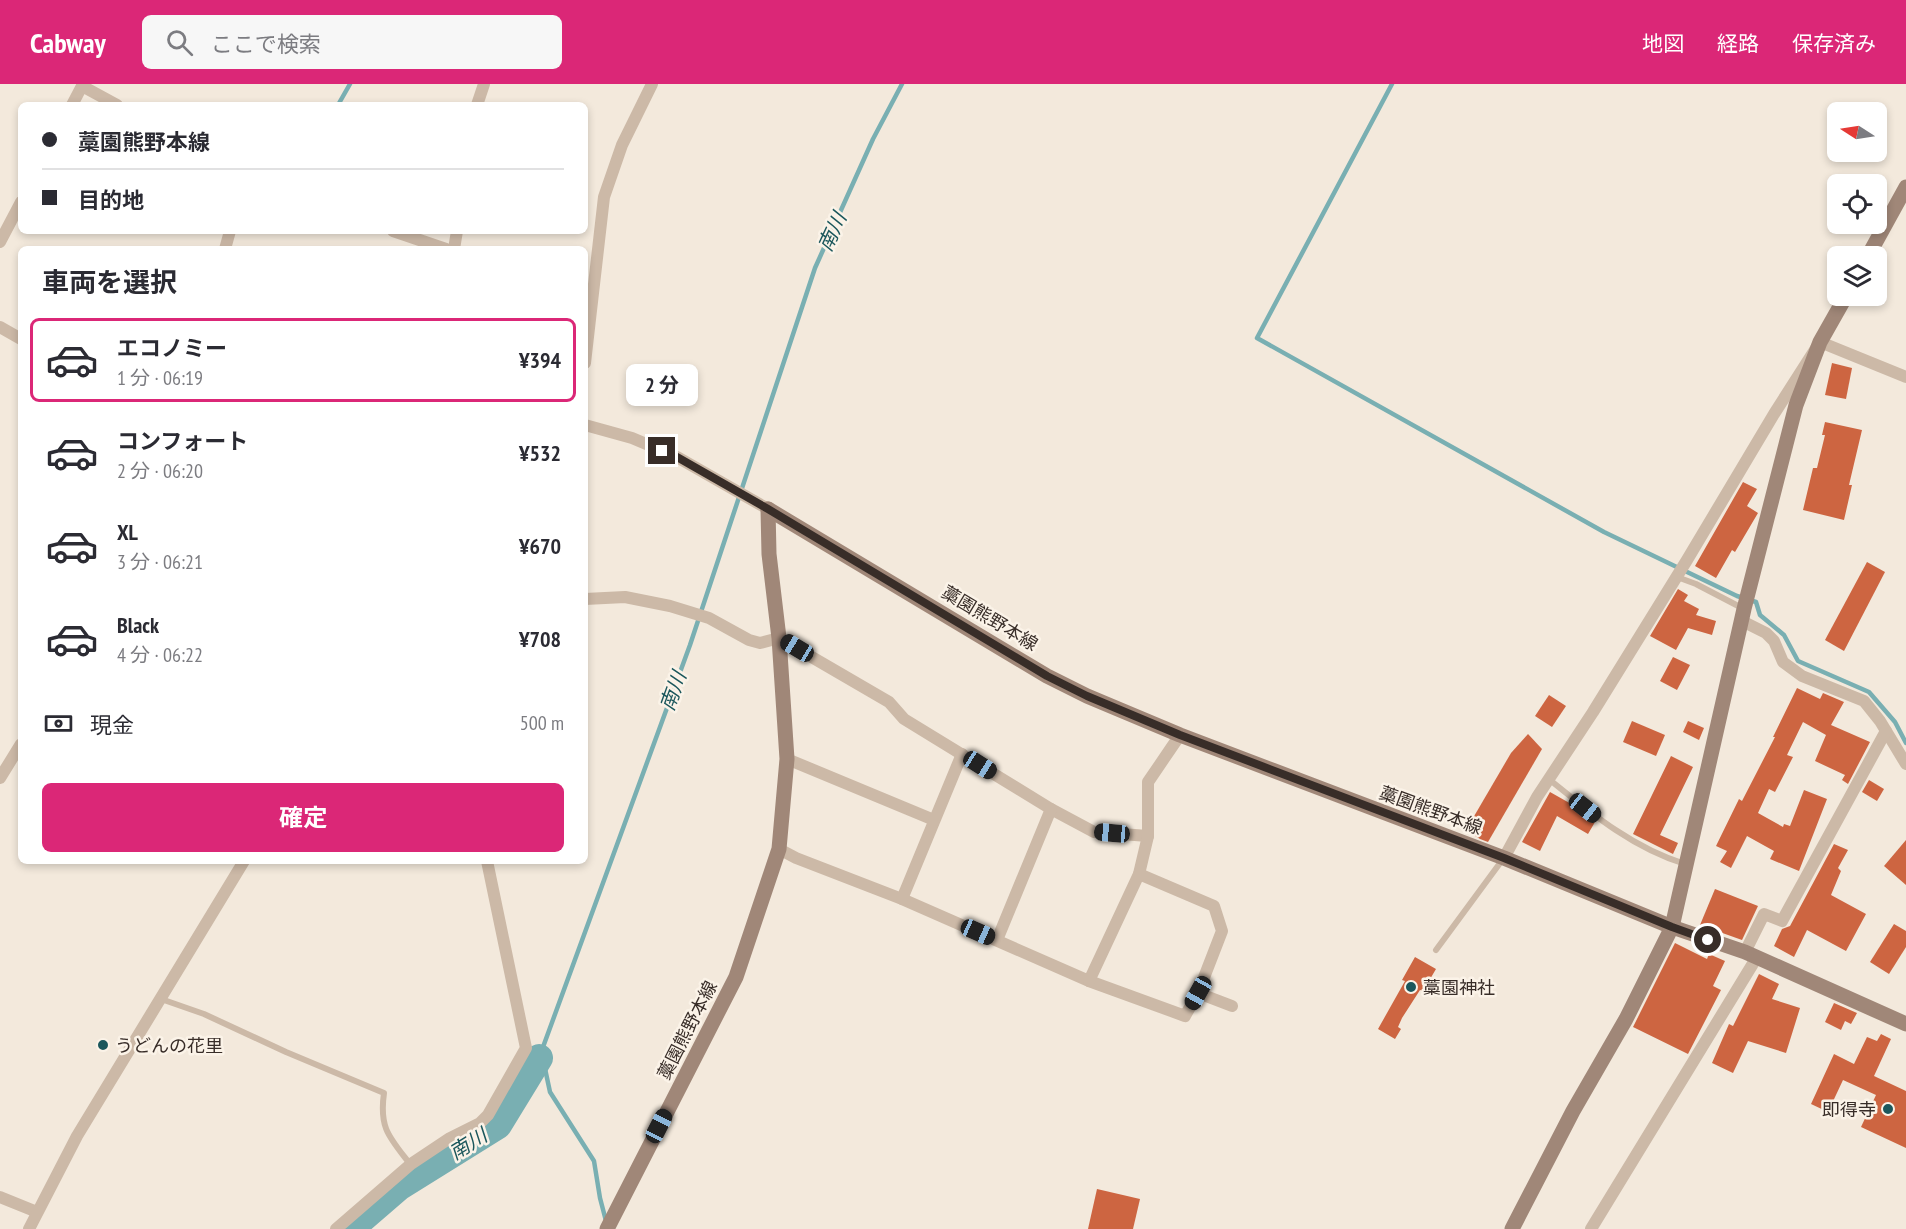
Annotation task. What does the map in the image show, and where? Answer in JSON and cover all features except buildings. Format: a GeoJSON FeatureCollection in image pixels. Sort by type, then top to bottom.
{"type":"FeatureCollection","features":[{"type":"Feature","properties":{"kind":"main road"},"geometry":{"type":"LineString","coordinates":[[1874,246],[1906,187]]}},
{"type":"Feature","properties":{"kind":"main road"},"geometry":{"type":"LineString","coordinates":[[1512,1229],[1573,1111],[1626,1019],[1672,927],[1743,615],[1796,405],[1820,342],[1840,306]]}},
{"type":"Feature","properties":{"kind":"main road","name":"藁園熊野本線"},"geometry":{"type":"LineString","coordinates":[[610,1222],[736,977],[779,849],[787,759],[779,638],[769,554],[768,509]]}},
{"type":"Feature","properties":{"kind":"main road","name":"藁園熊野本線"},"geometry":{"type":"LineString","coordinates":[[768,509],[1047,676],[1087,696],[1180,735],[1504,858],[1672,927],[1751,955],[1905,1019]]}},
{"type":"Feature","properties":{"kind":"street"},"geometry":{"type":"LineString","coordinates":[[478,102],[484,84]]}},
{"type":"Feature","properties":{"kind":"street"},"geometry":{"type":"LineString","coordinates":[[588,337],[604,197],[622,145],[652,84]]}},
{"type":"Feature","properties":{"kind":"street"},"geometry":{"type":"LineString","coordinates":[[74,102],[82,85],[112,102]]}},
{"type":"Feature","properties":{"kind":"street"},"geometry":{"type":"LineString","coordinates":[[0,242],[18,208]]}},
{"type":"Feature","properties":{"kind":"street"},"geometry":{"type":"LineString","coordinates":[[402,234],[437,246]]}},
{"type":"Feature","properties":{"kind":"street"},"geometry":{"type":"LineString","coordinates":[[0,327],[18,337]]}},
{"type":"Feature","properties":{"kind":"street"},"geometry":{"type":"LineString","coordinates":[[1504,858],[1537,797],[1550,780],[1677,577],[1774,414],[1820,342],[1906,377]]}},
{"type":"Feature","properties":{"kind":"street"},"geometry":{"type":"LineString","coordinates":[[588,426],[632,438],[677,457],[768,509]]}},
{"type":"Feature","properties":{"kind":"street"},"geometry":{"type":"LineString","coordinates":[[588,599],[626,597],[670,606],[709,618],[748,640],[760,643],[779,638],[889,702],[904,719],[1051,809],[1094,832],[1148,836]]}},
{"type":"Feature","properties":{"kind":"street"},"geometry":{"type":"LineString","coordinates":[[1743,615],[1774,641],[1783,662],[1802,676],[1864,701],[1906,764]]}},
{"type":"Feature","properties":{"kind":"street"},"geometry":{"type":"LineString","coordinates":[[1591,1229],[1751,955],[1764,914],[1782,921],[1886,731]]}},
{"type":"Feature","properties":{"kind":"street"},"geometry":{"type":"LineString","coordinates":[[1089,981],[1139,874],[1148,836],[1148,782],[1180,735]]}},
{"type":"Feature","properties":{"kind":"street"},"geometry":{"type":"LineString","coordinates":[[0,778],[18,749]]}},
{"type":"Feature","properties":{"kind":"street"},"geometry":{"type":"LineString","coordinates":[[902,899],[962,754]]}},
{"type":"Feature","properties":{"kind":"street"},"geometry":{"type":"LineString","coordinates":[[787,759],[934,820]]}},
{"type":"Feature","properties":{"kind":"street"},"geometry":{"type":"LineString","coordinates":[[997,940],[1051,809]]}},
{"type":"Feature","properties":{"kind":"street"},"geometry":{"type":"LineString","coordinates":[[779,849],[796,858],[902,899],[1089,981],[1185,1016],[1198,993],[1222,931],[1214,906],[1139,874]]}},
{"type":"Feature","properties":{"kind":"street"},"geometry":{"type":"LineString","coordinates":[[29,1229],[77,1136],[242,864]]}},
{"type":"Feature","properties":{"kind":"street"},"geometry":{"type":"LineString","coordinates":[[336,1229],[411,1164],[450,1138],[480,1123],[489,1115],[526,1048],[488,864]]}},
{"type":"Feature","properties":{"kind":"street"},"geometry":{"type":"LineString","coordinates":[[1198,993],[1232,1006]]}},
{"type":"Feature","properties":{"kind":"street"},"geometry":{"type":"LineString","coordinates":[[0,1197],[37,1212]]}},
{"type":"Feature","properties":{"kind":"lane"},"geometry":{"type":"LineString","coordinates":[[1677,577],[1696,584],[1743,615]]}},
{"type":"Feature","properties":{"kind":"lane"},"geometry":{"type":"LineString","coordinates":[[1550,780],[1603,822],[1649,851],[1686,865]]}},
{"type":"Feature","properties":{"kind":"lane"},"geometry":{"type":"LineString","coordinates":[[1436,950],[1504,858]]}},
{"type":"Feature","properties":{"kind":"lane"},"geometry":{"type":"LineString","coordinates":[[160,999],[204,1014],[286,1052],[384,1093],[381,1112],[384,1125],[394,1143],[411,1164]]}},
{"type":"Feature","properties":{"kind":"waterway"},"geometry":{"type":"LineString","coordinates":[[340,102],[350,84]]}},
{"type":"Feature","properties":{"kind":"waterway","name":"南川"},"geometry":{"type":"LineString","coordinates":[[606,1221],[594,1161],[550,1092],[544,1064],[539,1058],[690,645],[815,268],[873,139],[902,84]]}},
{"type":"Feature","properties":{"kind":"waterway"},"geometry":{"type":"LineString","coordinates":[[1392,84],[1257,338],[1604,532],[1737,596],[1756,602],[1760,615],[1784,635],[1798,661],[1869,692],[1895,722],[1906,743]]}},
{"type":"Feature","properties":{"kind":"waterway","name":"南川"},"geometry":{"type":"LineString","coordinates":[[350,1229],[400,1186],[498,1125],[539,1058]]}},
{"type":"Feature","properties":{"kind":"place","name":"藁園神社"},"geometry":{"type":"Point","coordinates":[1411,987]}},
{"type":"Feature","properties":{"kind":"place","name":"うどんの花里"},"geometry":{"type":"Point","coordinates":[103,1045]}},
{"type":"Feature","properties":{"kind":"place","name":"即得寺"},"geometry":{"type":"Point","coordinates":[1888,1109]}},
{"type":"Feature","properties":{"kind":"route"},"geometry":{"type":"LineString","coordinates":[[662,451],[677,457],[768,509],[1047,676],[1087,696],[1180,735],[1504,858],[1708,940]]}}]}
